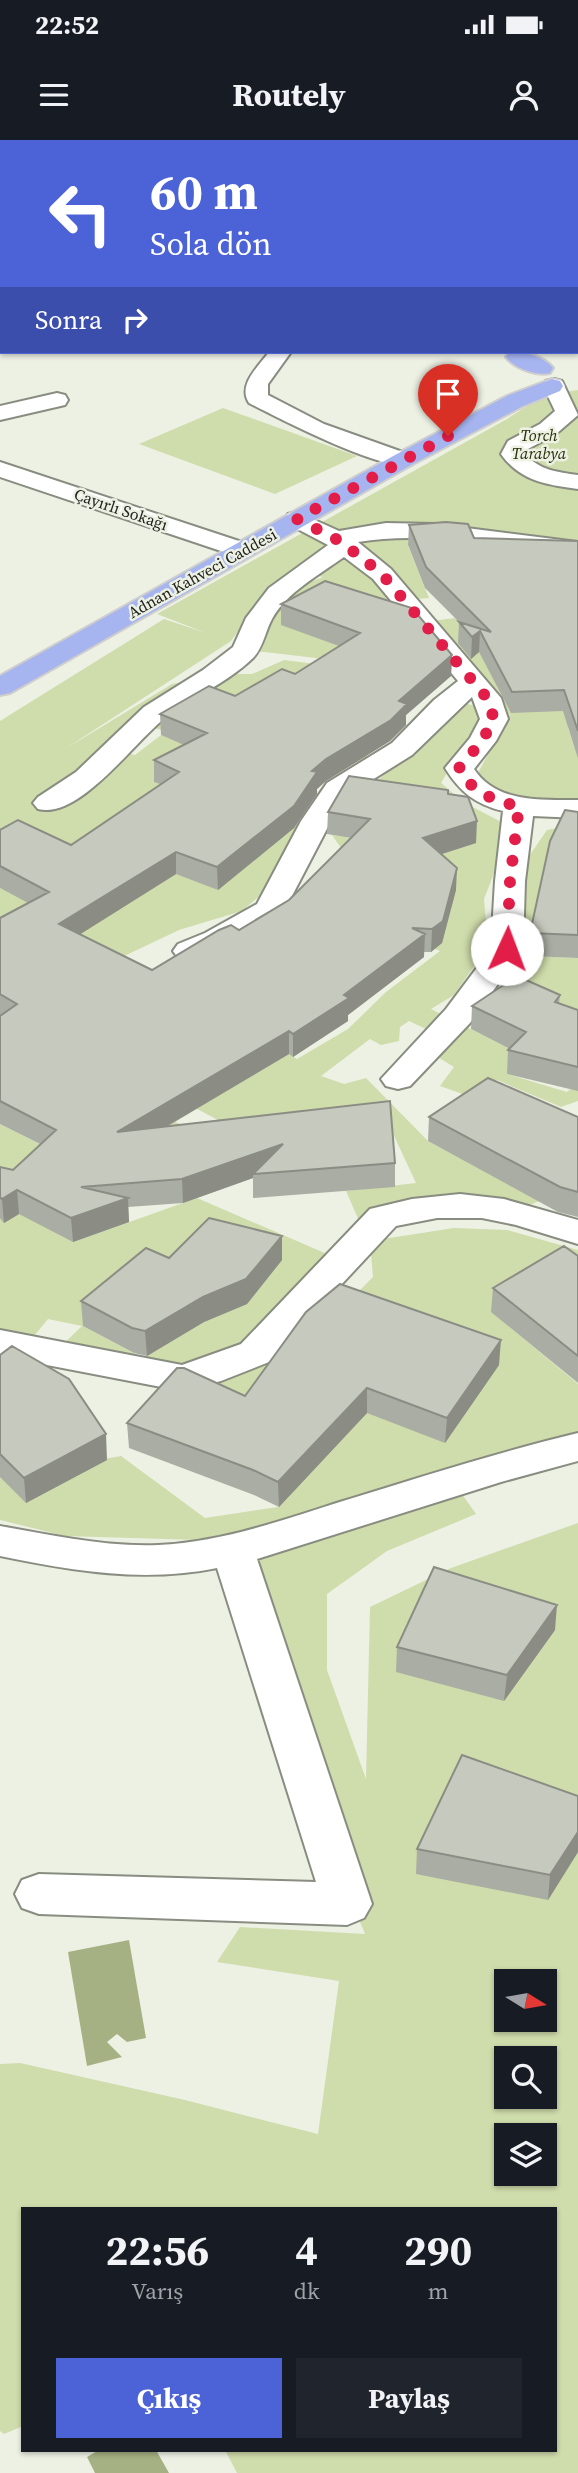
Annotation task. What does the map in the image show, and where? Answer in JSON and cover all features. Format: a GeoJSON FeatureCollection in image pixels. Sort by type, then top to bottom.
{"type":"FeatureCollection","features":[{"type":"Feature","properties":{"kind":"main road","name":"Adnan Kahveci Caddesi"},"geometry":{"type":"LineString","coordinates":[[0,687],[403,460],[543,377]]}},
{"type":"Feature","properties":{"kind":"street"},"geometry":{"type":"LineString","coordinates":[[279,354],[257,384],[257,398],[316,429],[403,460]]}},
{"type":"Feature","properties":{"kind":"street"},"geometry":{"type":"LineString","coordinates":[[543,377],[568,413],[556,419],[548,429],[516,446],[513,454],[519,465],[538,475],[578,482]]}},
{"type":"Feature","properties":{"kind":"street"},"geometry":{"type":"LineString","coordinates":[[0,412],[57,400]]}},
{"type":"Feature","properties":{"kind":"street","name":"Çayırlı Sokağı"},"geometry":{"type":"LineString","coordinates":[[0,469],[242,550]]}},
{"type":"Feature","properties":{"kind":"street"},"geometry":{"type":"LineString","coordinates":[[0,497],[35,480]]}},
{"type":"Feature","properties":{"kind":"street"},"geometry":{"type":"LineString","coordinates":[[297,519],[340,542],[382,574],[487,698],[494,719],[482,741],[459,768],[466,782],[507,804],[578,809]]}},
{"type":"Feature","properties":{"kind":"street"},"geometry":{"type":"LineString","coordinates":[[48,803],[86,778],[155,713],[213,677],[245,651],[259,618],[278,593],[340,542],[386,530],[435,531],[578,550]]}},
{"type":"Feature","properties":{"kind":"street"},"geometry":{"type":"LineString","coordinates":[[177,955],[216,940],[270,910],[316,821],[337,789],[402,749],[444,706],[473,682]]}},
{"type":"Feature","properties":{"kind":"street"},"geometry":{"type":"LineString","coordinates":[[398,1079],[458,1016],[507,949],[510,881],[519,806]]}},
{"type":"Feature","properties":{"kind":"street"},"geometry":{"type":"LineString","coordinates":[[0,1343],[182,1378],[207,1372],[255,1353],[383,1217],[412,1210],[469,1204],[504,1209],[578,1232]]}},
{"type":"Feature","properties":{"kind":"street"},"geometry":{"type":"LineString","coordinates":[[0,1541],[71,1555],[125,1559],[177,1560],[233,1551],[517,1462],[578,1447]]}},
{"type":"Feature","properties":{"kind":"street"},"geometry":{"type":"LineString","coordinates":[[39,1894],[347,1904],[233,1551]]}},
{"type":"Feature","properties":{"kind":"green space","name":"Torch Tarabya"},"geometry":{"type":"Polygon","coordinates":[[[578,390],[578,410],[573,412],[578,415],[578,548],[502,531],[412,526],[436,534],[408,546],[429,598],[416,599],[377,557],[358,564],[417,623],[455,618],[494,657],[578,711],[568,728],[578,759],[578,814],[549,814],[473,782],[510,714],[500,715],[459,656],[360,654],[333,660],[256,651],[290,590],[323,577],[300,572],[267,592],[231,641],[65,749],[172,684],[222,674],[252,674],[284,660],[339,667],[168,731],[131,727],[100,747],[135,755],[161,735],[225,761],[287,727],[371,757],[359,763],[323,748],[315,791],[319,795],[290,878],[264,892],[242,911],[179,930],[101,967],[0,942],[0,888],[84,932],[0,854],[0,721],[164,619],[206,633],[157,614],[507,419],[544,395],[578,390]]]}},
{"type":"Feature","properties":{"kind":"green space"},"geometry":{"type":"Polygon","coordinates":[[[223,408],[357,456],[275,494],[139,444],[223,408]]]}},
{"type":"Feature","properties":{"kind":"green space"},"geometry":{"type":"Polygon","coordinates":[[[465,703],[478,707],[481,727],[455,759],[441,783],[463,802],[511,827],[514,837],[496,868],[484,899],[488,946],[454,995],[431,1009],[524,1056],[507,1074],[567,1092],[578,1082],[578,1101],[561,1107],[497,1080],[471,1097],[440,1086],[454,1067],[423,1048],[426,1029],[409,1021],[400,1027],[399,1041],[381,1045],[370,1039],[321,1076],[344,1084],[366,1078],[428,1141],[539,1201],[519,1210],[360,1223],[346,1191],[416,1183],[389,1125],[239,1131],[197,1109],[174,980],[297,1059],[348,1029],[386,992],[440,951],[435,949],[420,923],[447,924],[456,890],[350,861],[332,835],[443,854],[368,789],[465,703]]]}},
{"type":"Feature","properties":{"kind":"green space"},"geometry":{"type":"Polygon","coordinates":[[[578,824],[528,956],[578,958],[578,1050],[518,985],[516,963],[504,919],[525,862],[547,830],[578,824]]]}},
{"type":"Feature","properties":{"kind":"green space"},"geometry":{"type":"Polygon","coordinates":[[[6,1037],[194,1131],[73,1242],[197,1198],[327,1254],[247,1347],[188,1368],[55,1352],[82,1326],[48,1319],[29,1342],[0,1334],[0,1124],[75,1162],[6,1037]],[[204,1322],[83,1326],[143,1358],[204,1322]]]}},
{"type":"Feature","properties":{"kind":"green space"},"geometry":{"type":"Polygon","coordinates":[[[454,1228],[507,1230],[578,1250],[578,1282],[492,1312],[578,1384],[578,1438],[445,1470],[476,1514],[387,1551],[327,1594],[327,1670],[366,1779],[370,1607],[451,1568],[578,1523],[578,1822],[547,1900],[578,1852],[578,2473],[237,2473],[226,2452],[557,2452],[557,2207],[21,2207],[21,2427],[4,2434],[0,2431],[0,2064],[20,2063],[185,2100],[318,2134],[339,1981],[217,1962],[240,1927],[365,1934],[209,1551],[200,1540],[65,1536],[0,1520],[0,1477],[121,1456],[205,1518],[278,1507],[342,1439],[180,1391],[244,1373],[280,1339],[353,1297],[373,1277],[370,1241],[454,1228]]]}},
{"type":"Feature","properties":{"kind":"shaded area"},"geometry":{"type":"Polygon","coordinates":[[[129,1940],[146,2038],[127,2042],[117,2034],[107,2042],[122,2057],[87,2066],[68,1952],[129,1940]]]}},
{"type":"Feature","properties":{"kind":"shaded area"},"geometry":{"type":"Polygon","coordinates":[[[96,2452],[157,2452],[169,2473],[95,2473],[87,2457],[96,2452]]]}},
{"type":"Feature","properties":{"kind":"building"},"geometry":{"type":"Polygon","coordinates":[[[446,522],[468,524],[474,538],[578,541],[578,731],[564,690],[512,692],[480,631],[472,637],[459,622],[491,632],[426,567],[409,525],[446,522]]]}},
{"type":"Feature","properties":{"kind":"building"},"geometry":{"type":"Polygon","coordinates":[[[325,581],[412,608],[452,655],[399,701],[407,704],[391,720],[326,759],[312,771],[317,772],[294,806],[217,867],[176,852],[59,924],[152,970],[219,930],[231,925],[239,930],[289,900],[370,819],[328,812],[349,776],[448,790],[448,794],[468,797],[477,821],[423,838],[457,868],[443,921],[432,929],[412,928],[425,934],[344,995],[349,998],[293,1034],[289,1031],[117,1132],[390,1101],[395,1163],[253,1174],[283,1144],[182,1179],[81,1187],[128,1198],[71,1218],[17,1190],[2,1199],[0,1167],[13,1170],[56,1130],[0,1101],[0,1016],[17,1004],[0,994],[0,918],[49,892],[0,866],[0,830],[18,820],[71,845],[179,772],[154,760],[207,733],[160,714],[209,686],[235,696],[282,669],[295,674],[360,633],[281,604],[325,581]]]}},
{"type":"Feature","properties":{"kind":"building"},"geometry":{"type":"Polygon","coordinates":[[[565,810],[578,812],[578,935],[530,933],[550,841],[565,810]]]}},
{"type":"Feature","properties":{"kind":"building"},"geometry":{"type":"Polygon","coordinates":[[[517,976],[560,995],[555,1002],[578,1010],[578,1067],[508,1050],[526,1032],[472,1006],[517,976]]]}},
{"type":"Feature","properties":{"kind":"building"},"geometry":{"type":"Polygon","coordinates":[[[488,1078],[578,1117],[578,1192],[560,1187],[429,1117],[488,1078]]]}},
{"type":"Feature","properties":{"kind":"building"},"geometry":{"type":"Polygon","coordinates":[[[209,1218],[282,1236],[246,1279],[203,1297],[145,1331],[132,1328],[81,1301],[146,1248],[169,1258],[209,1218]]]}},
{"type":"Feature","properties":{"kind":"building"},"geometry":{"type":"Polygon","coordinates":[[[564,1246],[578,1256],[578,1356],[493,1288],[564,1246]]]}},
{"type":"Feature","properties":{"kind":"building"},"geometry":{"type":"Polygon","coordinates":[[[340,1284],[501,1340],[447,1418],[367,1388],[278,1482],[127,1423],[177,1368],[184,1368],[245,1396],[306,1312],[340,1284]]]}},
{"type":"Feature","properties":{"kind":"building"},"geometry":{"type":"Polygon","coordinates":[[[12,1346],[69,1379],[106,1434],[24,1478],[0,1454],[0,1355],[12,1346]]]}},
{"type":"Feature","properties":{"kind":"building"},"geometry":{"type":"Polygon","coordinates":[[[434,1567],[557,1605],[507,1675],[397,1647],[434,1567]]]}},
{"type":"Feature","properties":{"kind":"building"},"geometry":{"type":"Polygon","coordinates":[[[462,1755],[578,1796],[578,1832],[550,1875],[417,1849],[462,1755]]]}},
{"type":"Feature","properties":{"kind":"route"},"geometry":{"type":"LineString","coordinates":[[448,436],[297,519],[340,541],[382,574],[487,698],[494,719],[482,741],[459,768],[466,782],[478,790],[507,804],[519,806],[510,881],[507,949]]}}]}
